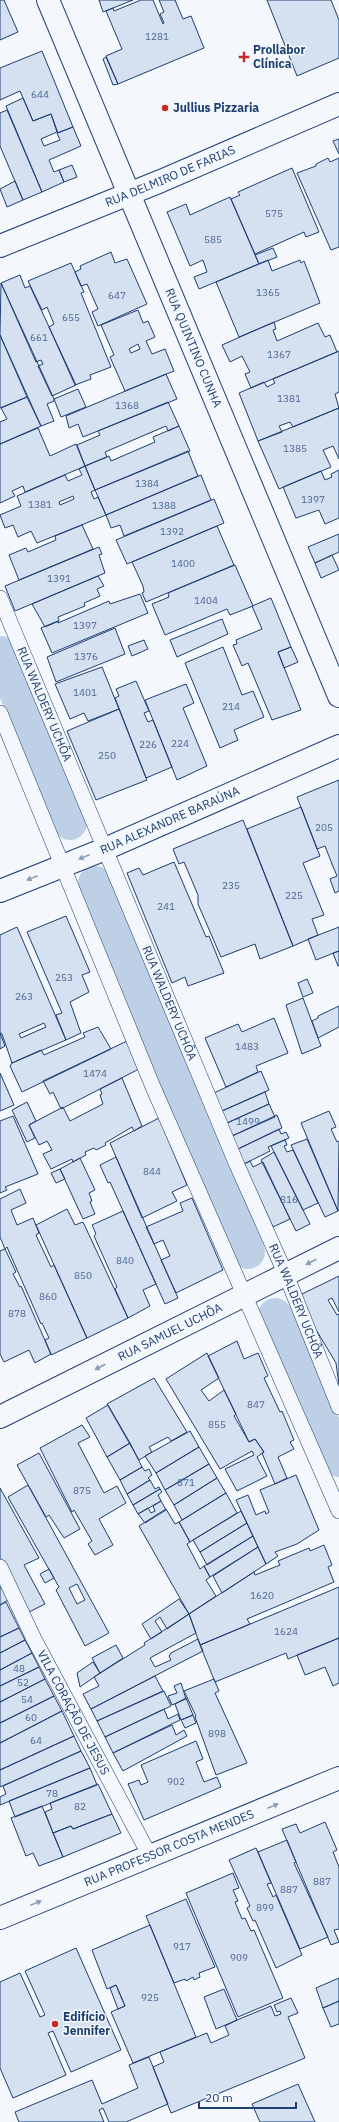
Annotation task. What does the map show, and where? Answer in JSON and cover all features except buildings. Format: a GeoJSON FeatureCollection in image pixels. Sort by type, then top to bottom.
{"type":"FeatureCollection","features":[{"type":"Feature","properties":{"kind":"street","name":"RUA QUINTINO CUNHA"},"geometry":{"type":"LineString","coordinates":[[48,0],[339,696]]}},
{"type":"Feature","properties":{"kind":"street","name":"RUA DELMIRO DE FARIAS"},"geometry":{"type":"LineString","coordinates":[[0,246],[130,194],[339,104]]}},
{"type":"Feature","properties":{"kind":"street","name":"RUA ALEXANDRE BARAÚNA"},"geometry":{"type":"LineString","coordinates":[[0,891],[104,849],[339,746]]}},
{"type":"Feature","properties":{"kind":"street","name":"RUA SAMUEL UCHÔA"},"geometry":{"type":"LineString","coordinates":[[0,1417],[339,1248]]}},
{"type":"Feature","properties":{"kind":"street","name":"RUA PROFESSOR COSTA MENDES"},"geometry":{"type":"LineString","coordinates":[[0,1918],[339,1778]]}},
{"type":"Feature","properties":{"kind":"lane","name":"RUA WALDERY UCHÔA"},"geometry":{"type":"LineString","coordinates":[[0,598],[237,1165],[285,1275],[339,1407]]}},
{"type":"Feature","properties":{"kind":"lane"},"geometry":{"type":"LineString","coordinates":[[0,713],[153,1087],[246,1294],[339,1511]]}},
{"type":"Feature","properties":{"kind":"lane","name":"VILA CORAÇÃO DE JESUS"},"geometry":{"type":"LineString","coordinates":[[0,1567],[34,1639],[150,1856]]}},
{"type":"Feature","properties":{"kind":"waterway"},"geometry":{"type":"LineString","coordinates":[[0,653],[70,823]]}},
{"type":"Feature","properties":{"kind":"waterway"},"geometry":{"type":"LineString","coordinates":[[95,883],[248,1252]]}},
{"type":"Feature","properties":{"kind":"waterway"},"geometry":{"type":"LineString","coordinates":[[275,1315],[339,1460]]}},
{"type":"Feature","properties":{"kind":"place","name":"Prollabor Clínica"},"geometry":{"type":"Point","coordinates":[244,57]}},
{"type":"Feature","properties":{"kind":"place","name":"Jullius Pizzaria"},"geometry":{"type":"Point","coordinates":[165,108]}},
{"type":"Feature","properties":{"kind":"place","name":"Edifício Jennifer"},"geometry":{"type":"Point","coordinates":[55,2024]}}]}
